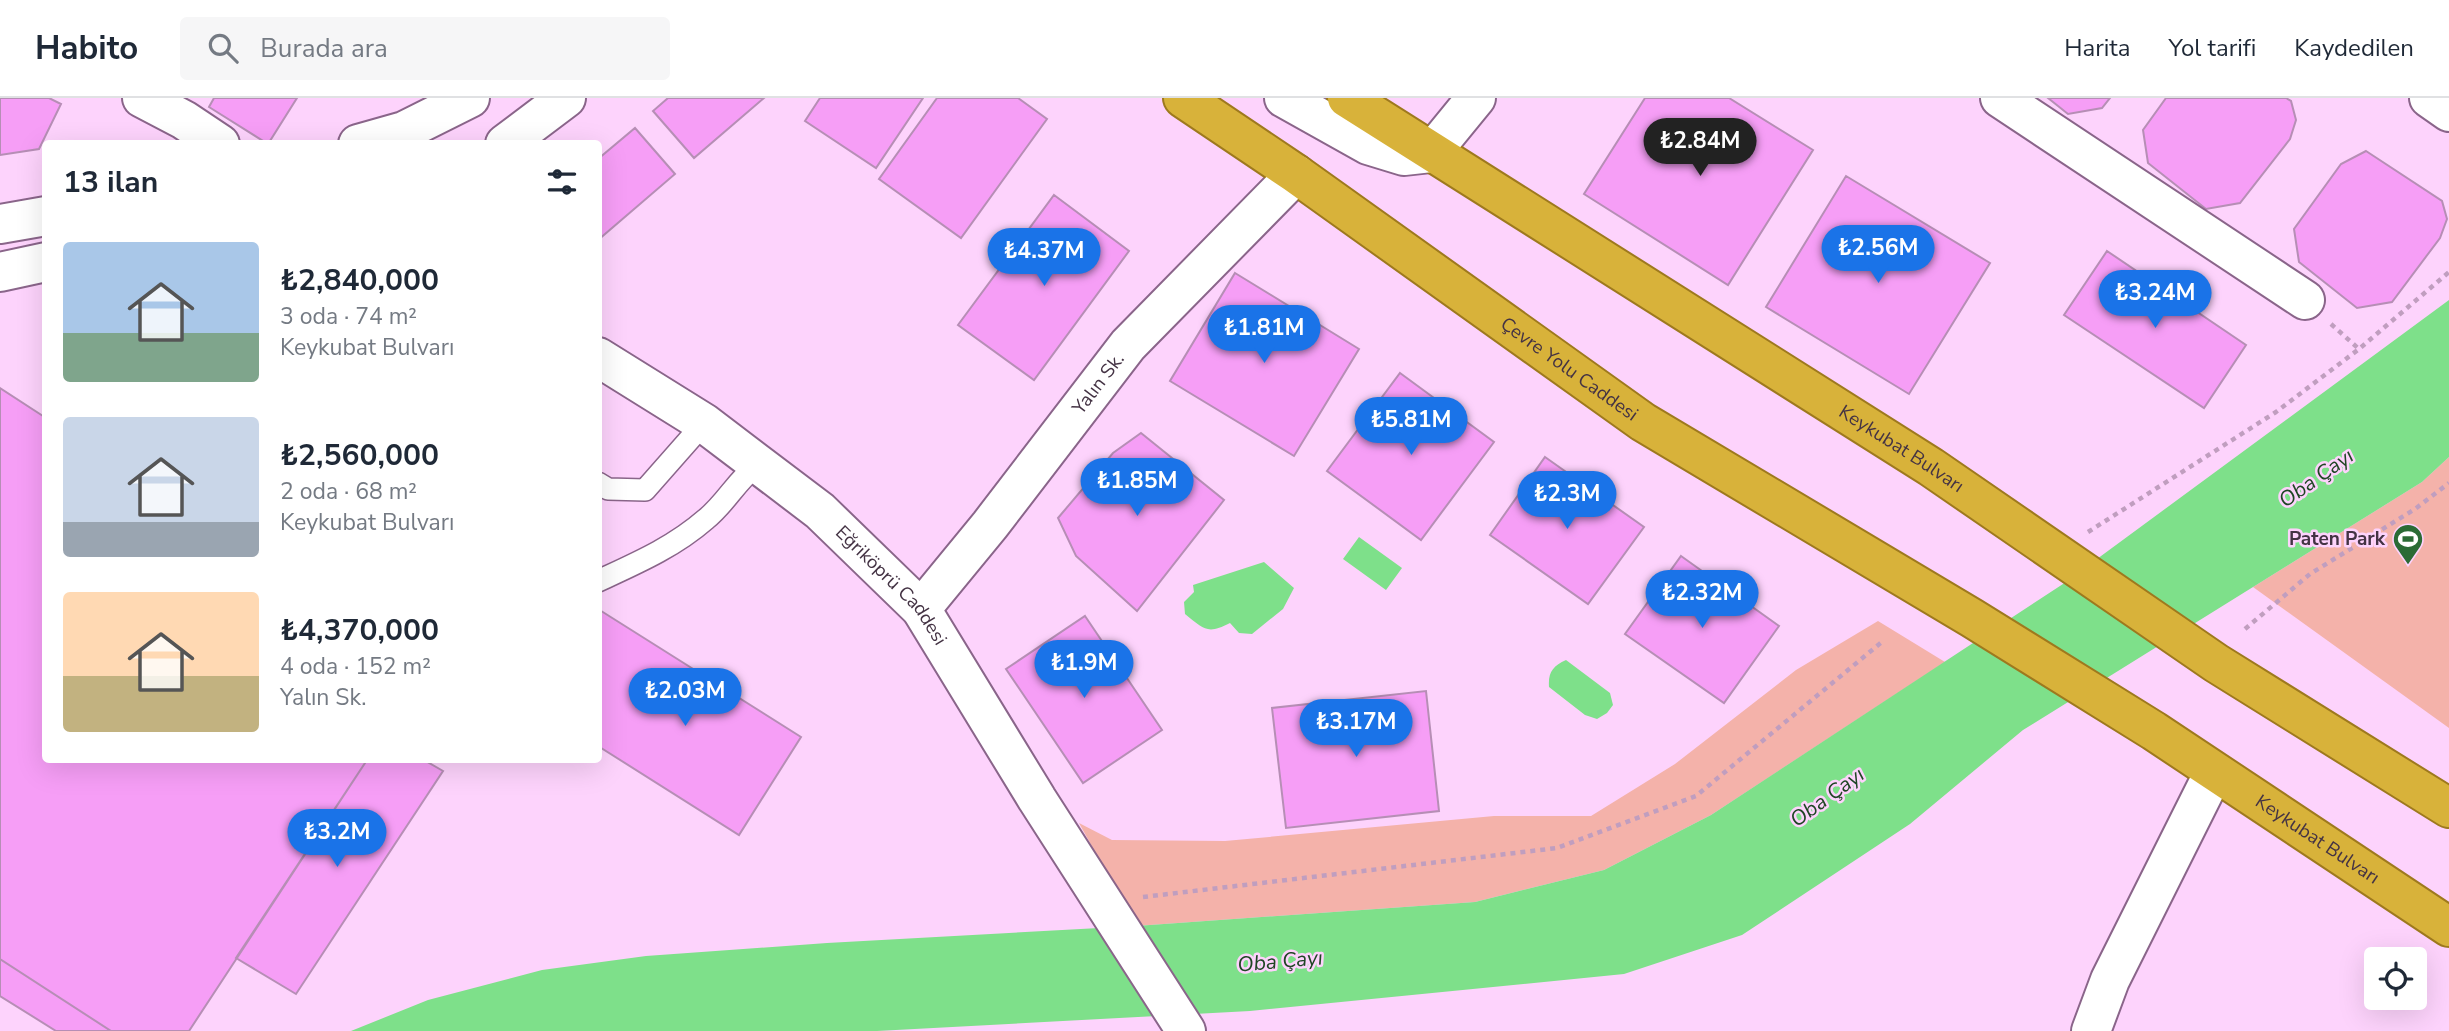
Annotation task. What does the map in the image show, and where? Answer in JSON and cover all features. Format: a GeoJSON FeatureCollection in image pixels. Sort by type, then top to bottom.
{"type":"FeatureCollection","features":[{"type":"Feature","properties":{"kind":"highway","name":"Çevre Yolu Caddesi"},"geometry":{"type":"LineString","coordinates":[[1183,98],[1296,174],[1643,422],[1972,618]]}},
{"type":"Feature","properties":{"kind":"highway","name":"Keykubat Bulvarı"},"geometry":{"type":"LineString","coordinates":[[1347,98],[1931,467],[2216,663],[2449,808]]}},
{"type":"Feature","properties":{"kind":"highway","name":"Keykubat Bulvarı"},"geometry":{"type":"LineString","coordinates":[[1972,618],[2154,731],[2449,927]]}},
{"type":"Feature","properties":{"kind":"street"},"geometry":{"type":"LineString","coordinates":[[142,98],[191,109],[217,140]]}},
{"type":"Feature","properties":{"kind":"street"},"geometry":{"type":"LineString","coordinates":[[372,140],[404,131],[470,98]]}},
{"type":"Feature","properties":{"kind":"street"},"geometry":{"type":"LineString","coordinates":[[510,140],[566,98]]}},
{"type":"Feature","properties":{"kind":"street"},"geometry":{"type":"LineString","coordinates":[[1284,98],[1368,145],[1404,156],[1431,153],[1476,98]]}},
{"type":"Feature","properties":{"kind":"street"},"geometry":{"type":"LineString","coordinates":[[2000,98],[2305,300]]}},
{"type":"Feature","properties":{"kind":"street"},"geometry":{"type":"LineString","coordinates":[[2429,98],[2449,112]]}},
{"type":"Feature","properties":{"kind":"street","name":"Yalın Sk."},"geometry":{"type":"LineString","coordinates":[[921,609],[990,525],[1128,345],[1296,174]]}},
{"type":"Feature","properties":{"kind":"street"},"geometry":{"type":"LineString","coordinates":[[0,224],[42,217]]}},
{"type":"Feature","properties":{"kind":"street"},"geometry":{"type":"LineString","coordinates":[[0,272],[42,263]]}},
{"type":"Feature","properties":{"kind":"street","name":"Eğriköprü Caddesi"},"geometry":{"type":"LineString","coordinates":[[602,359],[704,423],[820,511],[921,609],[1037,799],[1186,1031]]}},
{"type":"Feature","properties":{"kind":"street"},"geometry":{"type":"LineString","coordinates":[[2091,1031],[2110,980],[2214,772]]}},
{"type":"Feature","properties":{"kind":"lane"},"geometry":{"type":"LineString","coordinates":[[602,485],[608,489],[645,490],[704,423]]}},
{"type":"Feature","properties":{"kind":"lane"},"geometry":{"type":"LineString","coordinates":[[602,579],[664,551],[709,518],[743,476],[758,464]]}},
{"type":"Feature","properties":{"kind":"path"},"geometry":{"type":"LineString","coordinates":[[2084,534],[2276,412],[2359,349],[2449,272]]}},
{"type":"Feature","properties":{"kind":"path"},"geometry":{"type":"LineString","coordinates":[[2245,629],[2310,574],[2415,509],[2449,483]]}},
{"type":"Feature","properties":{"kind":"path"},"geometry":{"type":"LineString","coordinates":[[1142,897],[1557,848],[1696,796],[1883,641]]}},
{"type":"Feature","properties":{"kind":"shaded area"},"geometry":{"type":"Polygon","coordinates":[[[2449,457],[2449,728],[2253,587],[2422,482],[2449,457]]]}},
{"type":"Feature","properties":{"kind":"shaded area"},"geometry":{"type":"Polygon","coordinates":[[[1878,621],[1945,662],[1711,815],[1604,870],[1475,902],[1136,926],[1079,823],[1112,840],[1225,841],[1494,816],[1591,816],[1675,764],[1796,670],[1878,621]]]}},
{"type":"Feature","properties":{"kind":"water","name":"Oba Çayı"},"geometry":{"type":"Polygon","coordinates":[[[2449,300],[2449,457],[2422,482],[2023,730],[1910,824],[1742,935],[1624,974],[1250,1011],[877,1031],[351,1031],[428,1000],[542,970],[646,956],[1475,902],[1604,870],[1711,815],[2063,584],[2449,300]]]}},
{"type":"Feature","properties":{"kind":"water"},"geometry":{"type":"Polygon","coordinates":[[[1359,537],[1402,568],[1386,590],[1343,559],[1359,537]]]}},
{"type":"Feature","properties":{"kind":"water"},"geometry":{"type":"Polygon","coordinates":[[[1264,562],[1294,588],[1283,609],[1252,634],[1239,633],[1230,623],[1216,629],[1206,629],[1185,614],[1184,602],[1194,592],[1193,585],[1264,562]]]}},
{"type":"Feature","properties":{"kind":"water"},"geometry":{"type":"Polygon","coordinates":[[[1566,660],[1610,693],[1613,705],[1607,713],[1597,719],[1585,715],[1549,687],[1552,670],[1566,660]]]}},
{"type":"Feature","properties":{"kind":"building"},"geometry":{"type":"Polygon","coordinates":[[[0,98],[49,98],[61,104],[39,149],[0,155],[0,98]]]}},
{"type":"Feature","properties":{"kind":"building"},"geometry":{"type":"Polygon","coordinates":[[[214,98],[297,98],[271,140],[262,140],[209,107],[214,98]]]}},
{"type":"Feature","properties":{"kind":"building"},"geometry":{"type":"Polygon","coordinates":[[[668,98],[764,98],[694,158],[653,111],[668,98]]]}},
{"type":"Feature","properties":{"kind":"building"},"geometry":{"type":"Polygon","coordinates":[[[820,98],[923,98],[876,168],[805,121],[820,98]]]}},
{"type":"Feature","properties":{"kind":"building"},"geometry":{"type":"Polygon","coordinates":[[[937,98],[1018,98],[1047,119],[961,238],[879,179],[937,98]]]}},
{"type":"Feature","properties":{"kind":"building"},"geometry":{"type":"Polygon","coordinates":[[[1645,98],[1729,98],[1813,150],[1728,285],[1584,194],[1645,98]]]}},
{"type":"Feature","properties":{"kind":"building"},"geometry":{"type":"Polygon","coordinates":[[[2048,98],[2110,98],[2102,108],[2068,114],[2048,98]]]}},
{"type":"Feature","properties":{"kind":"building"},"geometry":{"type":"Polygon","coordinates":[[[2166,98],[2286,98],[2291,101],[2296,120],[2290,139],[2240,203],[2206,209],[2148,163],[2143,130],[2166,98]]]}},
{"type":"Feature","properties":{"kind":"building"},"geometry":{"type":"Polygon","coordinates":[[[635,128],[675,174],[602,237],[602,156],[635,128]]]}},
{"type":"Feature","properties":{"kind":"building"},"geometry":{"type":"Polygon","coordinates":[[[2366,151],[2442,201],[2447,219],[2440,238],[2392,302],[2357,308],[2299,262],[2294,229],[2341,164],[2366,151]]]}},
{"type":"Feature","properties":{"kind":"building"},"geometry":{"type":"Polygon","coordinates":[[[1846,176],[1990,263],[1909,394],[1766,307],[1846,176]]]}},
{"type":"Feature","properties":{"kind":"building"},"geometry":{"type":"Polygon","coordinates":[[[1054,195],[1129,251],[1034,380],[958,325],[1054,195]]]}},
{"type":"Feature","properties":{"kind":"building"},"geometry":{"type":"Polygon","coordinates":[[[2107,251],[2246,345],[2204,408],[2064,315],[2107,251]]]}},
{"type":"Feature","properties":{"kind":"building"},"geometry":{"type":"Polygon","coordinates":[[[1235,273],[1359,349],[1294,456],[1170,381],[1235,273]]]}},
{"type":"Feature","properties":{"kind":"building"},"geometry":{"type":"Polygon","coordinates":[[[1400,373],[1494,442],[1421,540],[1327,471],[1400,373]]]}},
{"type":"Feature","properties":{"kind":"building"},"geometry":{"type":"Polygon","coordinates":[[[0,388],[42,415],[42,763],[365,763],[189,1031],[111,1031],[0,959],[0,388]]]}},
{"type":"Feature","properties":{"kind":"building"},"geometry":{"type":"Polygon","coordinates":[[[1141,433],[1224,500],[1137,611],[1076,556],[1058,518],[1113,453],[1141,433]]]}},
{"type":"Feature","properties":{"kind":"building"},"geometry":{"type":"Polygon","coordinates":[[[1545,457],[1644,527],[1588,604],[1490,535],[1545,457]]]}},
{"type":"Feature","properties":{"kind":"building"},"geometry":{"type":"Polygon","coordinates":[[[1681,556],[1779,626],[1724,703],[1625,634],[1681,556]]]}},
{"type":"Feature","properties":{"kind":"building"},"geometry":{"type":"Polygon","coordinates":[[[602,612],[801,737],[739,835],[602,749],[602,612]]]}},
{"type":"Feature","properties":{"kind":"building"},"geometry":{"type":"Polygon","coordinates":[[[1085,616],[1162,730],[1083,783],[1006,669],[1085,616]]]}},
{"type":"Feature","properties":{"kind":"building"},"geometry":{"type":"Polygon","coordinates":[[[1426,691],[1439,811],[1286,828],[1272,708],[1426,691]]]}},
{"type":"Feature","properties":{"kind":"building"},"geometry":{"type":"Polygon","coordinates":[[[365,763],[429,763],[443,771],[296,994],[236,958],[365,763]]]}},
{"type":"Feature","properties":{"kind":"building"},"geometry":{"type":"Polygon","coordinates":[[[0,959],[111,1031],[56,1031],[0,996],[0,959]]]}},
{"type":"Feature","properties":{"kind":"place","name":"Paten Park"},"geometry":{"type":"Point","coordinates":[2408,566]}}]}
